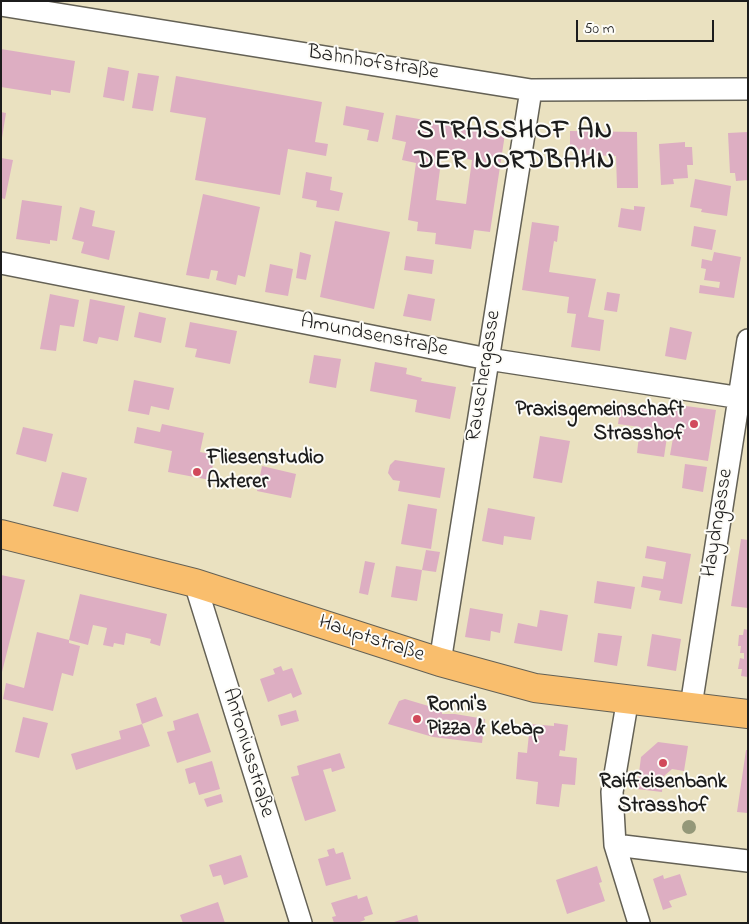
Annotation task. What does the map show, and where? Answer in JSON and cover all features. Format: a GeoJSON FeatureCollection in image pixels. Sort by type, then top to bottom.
{"type":"FeatureCollection","features":[{"type":"Feature","properties":{"kind":"main road","name":"Hauptstraße"},"geometry":{"type":"LineString","coordinates":[[1,534],[194,583],[440,662],[534,688],[748,714]]}},
{"type":"Feature","properties":{"kind":"street","name":"Bahnhofstraße"},"geometry":{"type":"LineString","coordinates":[[1,6],[530,90],[748,89]]}},
{"type":"Feature","properties":{"kind":"street","name":"Rauschergasse"},"geometry":{"type":"LineString","coordinates":[[440,662],[530,90]]}},
{"type":"Feature","properties":{"kind":"street","name":"Amundsenstraße"},"geometry":{"type":"LineString","coordinates":[[1,263],[488,359],[743,398]]}},
{"type":"Feature","properties":{"kind":"street","name":"Haydngasse"},"geometry":{"type":"LineString","coordinates":[[691,706],[743,398],[748,340]]}},
{"type":"Feature","properties":{"kind":"street","name":"Antoniusstraße"},"geometry":{"type":"LineString","coordinates":[[194,583],[301,923]]}},
{"type":"Feature","properties":{"kind":"street"},"geometry":{"type":"LineString","coordinates":[[628,698],[612,792],[615,844],[639,923]]}},
{"type":"Feature","properties":{"kind":"street"},"geometry":{"type":"LineString","coordinates":[[615,844],[748,860]]}},
{"type":"Feature","properties":{"kind":"building"},"geometry":{"type":"Polygon","coordinates":[[[1,49],[75,61],[70,93],[51,90],[51,95],[1,87],[1,49]]]}},
{"type":"Feature","properties":{"kind":"building"},"geometry":{"type":"Polygon","coordinates":[[[108,67],[129,71],[124,101],[103,97],[108,67]]]}},
{"type":"Feature","properties":{"kind":"building"},"geometry":{"type":"Polygon","coordinates":[[[138,73],[159,76],[153,111],[132,108],[138,73]]]}},
{"type":"Feature","properties":{"kind":"building"},"geometry":{"type":"Polygon","coordinates":[[[176,76],[322,102],[315,142],[328,144],[326,156],[288,149],[280,195],[195,180],[206,118],[170,112],[176,76]]]}},
{"type":"Feature","properties":{"kind":"building"},"geometry":{"type":"Polygon","coordinates":[[[346,106],[384,113],[378,142],[367,140],[369,130],[343,125],[346,106]]]}},
{"type":"Feature","properties":{"kind":"building"},"geometry":{"type":"Polygon","coordinates":[[[1,112],[6,113],[2,138],[1,138],[1,112]]]}},
{"type":"Feature","properties":{"kind":"building"},"geometry":{"type":"Polygon","coordinates":[[[396,115],[505,134],[490,232],[474,230],[471,249],[435,244],[436,233],[417,231],[418,222],[408,220],[416,163],[402,160],[406,142],[392,139],[396,115]],[[442,154],[436,200],[466,204],[472,160],[442,154]]]}},
{"type":"Feature","properties":{"kind":"building"},"geometry":{"type":"Polygon","coordinates":[[[570,131],[637,132],[638,188],[617,188],[616,156],[585,155],[585,150],[570,149],[570,131]]]}},
{"type":"Feature","properties":{"kind":"building"},"geometry":{"type":"Polygon","coordinates":[[[748,132],[748,180],[736,181],[735,173],[730,173],[728,133],[748,132]]]}},
{"type":"Feature","properties":{"kind":"building"},"geometry":{"type":"Polygon","coordinates":[[[685,142],[685,147],[692,147],[693,165],[687,165],[688,178],[673,179],[674,184],[661,185],[659,144],[685,142]]]}},
{"type":"Feature","properties":{"kind":"building"},"geometry":{"type":"Polygon","coordinates":[[[1,158],[13,160],[5,199],[1,198],[1,158]]]}},
{"type":"Feature","properties":{"kind":"building"},"geometry":{"type":"Polygon","coordinates":[[[306,172],[332,177],[330,190],[343,193],[339,211],[316,207],[317,201],[302,198],[306,172]]]}},
{"type":"Feature","properties":{"kind":"building"},"geometry":{"type":"Polygon","coordinates":[[[695,179],[731,186],[727,216],[701,212],[702,209],[690,207],[695,179]]]}},
{"type":"Feature","properties":{"kind":"building"},"geometry":{"type":"Polygon","coordinates":[[[203,194],[260,207],[245,277],[238,275],[236,285],[216,280],[218,271],[211,270],[209,279],[186,275],[203,194]]]}},
{"type":"Feature","properties":{"kind":"building"},"geometry":{"type":"Polygon","coordinates":[[[22,200],[62,206],[57,241],[50,240],[50,244],[16,239],[22,200]]]}},
{"type":"Feature","properties":{"kind":"building"},"geometry":{"type":"Polygon","coordinates":[[[634,206],[645,207],[641,231],[618,227],[621,208],[634,210],[634,206]]]}},
{"type":"Feature","properties":{"kind":"building"},"geometry":{"type":"Polygon","coordinates":[[[80,207],[95,211],[92,226],[115,231],[109,260],[81,253],[84,242],[72,239],[80,207]]]}},
{"type":"Feature","properties":{"kind":"building"},"geometry":{"type":"Polygon","coordinates":[[[335,221],[390,232],[374,309],[320,297],[335,221]]]}},
{"type":"Feature","properties":{"kind":"building"},"geometry":{"type":"Polygon","coordinates":[[[532,222],[559,226],[557,242],[554,241],[549,272],[596,279],[588,317],[604,320],[600,351],[571,347],[576,314],[567,313],[569,297],[522,290],[532,222]]]}},
{"type":"Feature","properties":{"kind":"building"},"geometry":{"type":"Polygon","coordinates":[[[694,226],[716,230],[712,250],[691,246],[694,226]]]}},
{"type":"Feature","properties":{"kind":"building"},"geometry":{"type":"Polygon","coordinates":[[[300,252],[311,255],[306,280],[296,278],[300,252]]]}},
{"type":"Feature","properties":{"kind":"building"},"geometry":{"type":"Polygon","coordinates":[[[714,252],[741,257],[734,298],[699,293],[700,285],[719,288],[720,282],[704,280],[706,269],[701,268],[702,259],[712,261],[714,252]]]}},
{"type":"Feature","properties":{"kind":"building"},"geometry":{"type":"Polygon","coordinates":[[[406,256],[434,260],[432,274],[404,270],[406,256]]]}},
{"type":"Feature","properties":{"kind":"building"},"geometry":{"type":"Polygon","coordinates":[[[270,264],[293,269],[288,296],[265,292],[270,264]]]}},
{"type":"Feature","properties":{"kind":"building"},"geometry":{"type":"Polygon","coordinates":[[[607,292],[620,294],[617,312],[604,310],[607,292]]]}},
{"type":"Feature","properties":{"kind":"building"},"geometry":{"type":"Polygon","coordinates":[[[50,294],[79,300],[74,327],[60,325],[56,351],[40,349],[50,294]]]}},
{"type":"Feature","properties":{"kind":"building"},"geometry":{"type":"Polygon","coordinates":[[[408,294],[435,299],[431,321],[403,316],[408,294]]]}},
{"type":"Feature","properties":{"kind":"building"},"geometry":{"type":"Polygon","coordinates":[[[90,299],[125,306],[118,341],[99,337],[97,344],[83,341],[90,299]]]}},
{"type":"Feature","properties":{"kind":"building"},"geometry":{"type":"Polygon","coordinates":[[[139,312],[166,318],[161,343],[134,337],[139,312]]]}},
{"type":"Feature","properties":{"kind":"building"},"geometry":{"type":"Polygon","coordinates":[[[190,322],[237,331],[230,364],[195,357],[197,349],[185,347],[190,322]]]}},
{"type":"Feature","properties":{"kind":"building"},"geometry":{"type":"Polygon","coordinates":[[[670,327],[692,332],[686,360],[665,356],[670,327]]]}},
{"type":"Feature","properties":{"kind":"building"},"geometry":{"type":"Polygon","coordinates":[[[314,355],[341,359],[336,388],[309,383],[314,355]]]}},
{"type":"Feature","properties":{"kind":"building"},"geometry":{"type":"Polygon","coordinates":[[[375,362],[407,368],[406,374],[422,378],[421,381],[456,387],[450,419],[415,412],[417,400],[370,391],[375,362]]]}},
{"type":"Feature","properties":{"kind":"building"},"geometry":{"type":"Polygon","coordinates":[[[134,380],[174,388],[169,410],[151,406],[149,415],[128,411],[134,380]]]}},
{"type":"Feature","properties":{"kind":"building"},"geometry":{"type":"Polygon","coordinates":[[[621,403],[676,411],[678,405],[716,410],[708,461],[670,455],[673,438],[667,437],[664,457],[637,453],[640,427],[618,424],[621,403]]]}},
{"type":"Feature","properties":{"kind":"building"},"geometry":{"type":"Polygon","coordinates":[[[162,424],[204,433],[200,452],[215,455],[210,480],[168,472],[172,451],[134,443],[137,427],[160,432],[162,424]]]}},
{"type":"Feature","properties":{"kind":"building"},"geometry":{"type":"Polygon","coordinates":[[[23,427],[53,434],[46,462],[16,454],[23,427]]]}},
{"type":"Feature","properties":{"kind":"building"},"geometry":{"type":"Polygon","coordinates":[[[540,436],[570,441],[562,483],[533,478],[540,436]]]}},
{"type":"Feature","properties":{"kind":"building"},"geometry":{"type":"Polygon","coordinates":[[[395,460],[445,468],[440,498],[398,491],[400,481],[393,480],[388,473],[390,465],[395,460]]]}},
{"type":"Feature","properties":{"kind":"building"},"geometry":{"type":"Polygon","coordinates":[[[685,464],[707,467],[703,492],[682,488],[685,464]]]}},
{"type":"Feature","properties":{"kind":"building"},"geometry":{"type":"Polygon","coordinates":[[[262,466],[296,474],[291,498],[257,491],[262,466]]]}},
{"type":"Feature","properties":{"kind":"building"},"geometry":{"type":"Polygon","coordinates":[[[62,472],[87,478],[78,512],[53,506],[62,472]]]}},
{"type":"Feature","properties":{"kind":"building"},"geometry":{"type":"Polygon","coordinates":[[[408,504],[437,509],[431,549],[401,544],[408,504]]]}},
{"type":"Feature","properties":{"kind":"building"},"geometry":{"type":"Polygon","coordinates":[[[488,508],[535,517],[531,540],[504,536],[503,545],[482,541],[488,508]]]}},
{"type":"Feature","properties":{"kind":"building"},"geometry":{"type":"Polygon","coordinates":[[[741,539],[748,540],[748,608],[731,606],[741,539]]]}},
{"type":"Feature","properties":{"kind":"building"},"geometry":{"type":"Polygon","coordinates":[[[647,546],[691,554],[682,604],[659,600],[661,591],[641,587],[643,576],[663,579],[666,562],[645,558],[647,546]]]}},
{"type":"Feature","properties":{"kind":"building"},"geometry":{"type":"Polygon","coordinates":[[[426,550],[440,552],[436,572],[422,570],[426,550]]]}},
{"type":"Feature","properties":{"kind":"building"},"geometry":{"type":"Polygon","coordinates":[[[365,561],[375,563],[368,595],[359,593],[365,561]]]}},
{"type":"Feature","properties":{"kind":"building"},"geometry":{"type":"Polygon","coordinates":[[[396,566],[422,570],[417,601],[391,597],[396,566]]]}},
{"type":"Feature","properties":{"kind":"building"},"geometry":{"type":"Polygon","coordinates":[[[1,575],[25,580],[2,672],[1,672],[1,575]]]}},
{"type":"Feature","properties":{"kind":"building"},"geometry":{"type":"Polygon","coordinates":[[[597,581],[635,587],[631,609],[594,603],[597,581]]]}},
{"type":"Feature","properties":{"kind":"building"},"geometry":{"type":"Polygon","coordinates":[[[80,594],[167,614],[160,646],[150,643],[151,639],[126,633],[124,645],[114,643],[113,647],[103,645],[107,628],[93,625],[88,645],[69,640],[80,594]]]}},
{"type":"Feature","properties":{"kind":"building"},"geometry":{"type":"Polygon","coordinates":[[[470,608],[503,614],[500,633],[491,631],[490,641],[465,637],[470,608]]]}},
{"type":"Feature","properties":{"kind":"building"},"geometry":{"type":"Polygon","coordinates":[[[540,610],[568,615],[562,651],[514,643],[518,623],[537,627],[540,610]]]}},
{"type":"Feature","properties":{"kind":"building"},"geometry":{"type":"Polygon","coordinates":[[[744,629],[748,630],[748,677],[741,676],[742,669],[738,669],[740,658],[744,659],[744,653],[740,653],[741,646],[738,646],[739,635],[743,635],[744,629]]]}},
{"type":"Feature","properties":{"kind":"building"},"geometry":{"type":"Polygon","coordinates":[[[37,632],[69,640],[69,643],[80,646],[73,676],[62,673],[53,711],[3,699],[6,683],[24,688],[37,632]]]}},
{"type":"Feature","properties":{"kind":"building"},"geometry":{"type":"Polygon","coordinates":[[[598,633],[622,636],[617,666],[594,662],[598,633]]]}},
{"type":"Feature","properties":{"kind":"building"},"geometry":{"type":"Polygon","coordinates":[[[652,634],[681,639],[676,671],[647,666],[652,634]]]}},
{"type":"Feature","properties":{"kind":"building"},"geometry":{"type":"Polygon","coordinates":[[[281,666],[283,671],[292,668],[302,694],[293,698],[291,693],[268,702],[260,679],[275,674],[273,669],[281,666]]]}},
{"type":"Feature","properties":{"kind":"building"},"geometry":{"type":"Polygon","coordinates":[[[156,697],[163,716],[142,724],[136,704],[156,697]]]}},
{"type":"Feature","properties":{"kind":"building"},"geometry":{"type":"Polygon","coordinates":[[[405,699],[442,710],[442,714],[455,714],[485,719],[482,743],[433,737],[388,724],[399,701],[405,699]]]}},
{"type":"Feature","properties":{"kind":"building"},"geometry":{"type":"Polygon","coordinates":[[[296,710],[299,721],[281,726],[278,715],[296,710]]]}},
{"type":"Feature","properties":{"kind":"building"},"geometry":{"type":"Polygon","coordinates":[[[198,713],[211,752],[177,763],[167,732],[175,730],[173,721],[198,713]]]}},
{"type":"Feature","properties":{"kind":"building"},"geometry":{"type":"Polygon","coordinates":[[[23,717],[48,723],[39,758],[15,752],[23,717]]]}},
{"type":"Feature","properties":{"kind":"building"},"geometry":{"type":"Polygon","coordinates":[[[554,723],[568,725],[565,751],[560,750],[559,756],[577,758],[575,785],[562,784],[559,807],[536,804],[538,782],[516,779],[518,752],[527,753],[530,724],[554,726],[554,723]]]}},
{"type":"Feature","properties":{"kind":"building"},"geometry":{"type":"Polygon","coordinates":[[[142,724],[150,746],[76,770],[71,754],[121,739],[119,731],[142,724]]]}},
{"type":"Feature","properties":{"kind":"building","name":"Raiffeisenbank Strasshof"},"geometry":{"type":"Polygon","coordinates":[[[658,742],[688,746],[684,771],[672,769],[663,777],[662,792],[637,789],[641,757],[658,742]]]}},
{"type":"Feature","properties":{"kind":"building"},"geometry":{"type":"Polygon","coordinates":[[[746,750],[748,750],[748,813],[737,812],[746,750]]]}},
{"type":"Feature","properties":{"kind":"building"},"geometry":{"type":"Polygon","coordinates":[[[340,753],[345,768],[332,772],[331,768],[323,770],[336,811],[305,821],[291,777],[299,775],[297,766],[340,753]]]}},
{"type":"Feature","properties":{"kind":"building"},"geometry":{"type":"Polygon","coordinates":[[[212,761],[220,789],[199,795],[195,782],[189,784],[185,769],[212,761]]]}},
{"type":"Feature","properties":{"kind":"building"},"geometry":{"type":"Polygon","coordinates":[[[221,794],[223,802],[207,807],[204,799],[221,794]]]}},
{"type":"Feature","properties":{"kind":"building"},"geometry":{"type":"Polygon","coordinates":[[[334,848],[336,854],[343,852],[351,879],[326,886],[318,859],[329,856],[327,850],[334,848]]]}},
{"type":"Feature","properties":{"kind":"building"},"geometry":{"type":"Polygon","coordinates":[[[241,855],[248,877],[224,885],[221,875],[213,877],[209,865],[241,855]]]}},
{"type":"Feature","properties":{"kind":"building"},"geometry":{"type":"Polygon","coordinates":[[[597,866],[602,882],[599,883],[605,901],[567,914],[556,880],[597,866]]]}},
{"type":"Feature","properties":{"kind":"building"},"geometry":{"type":"Polygon","coordinates":[[[680,874],[687,895],[669,901],[672,907],[663,910],[653,879],[663,875],[664,879],[680,874]]]}},
{"type":"Feature","properties":{"kind":"building"},"geometry":{"type":"Polygon","coordinates":[[[357,895],[358,899],[367,896],[373,914],[364,917],[365,920],[357,923],[334,923],[332,917],[336,916],[331,903],[357,895]]]}},
{"type":"Feature","properties":{"kind":"building"},"geometry":{"type":"Polygon","coordinates":[[[218,902],[225,923],[183,923],[180,915],[218,902]]]}},
{"type":"Feature","properties":{"kind":"building"},"geometry":{"type":"Polygon","coordinates":[[[417,915],[419,923],[394,923],[394,922],[417,915]]]}},
{"type":"Feature","properties":{"kind":"place","name":"Praxisgemeinschaft Strasshof"},"geometry":{"type":"Point","coordinates":[694,424]}},
{"type":"Feature","properties":{"kind":"place","name":"Fliesenstudio Axterer"},"geometry":{"type":"Point","coordinates":[197,472]}},
{"type":"Feature","properties":{"kind":"place","name":"Ronni's Pizza & Kebap"},"geometry":{"type":"Point","coordinates":[417,719]}},
{"type":"Feature","properties":{"kind":"place","name":"Raiffeisenbank Strasshof"},"geometry":{"type":"Point","coordinates":[663,763]}},
{"type":"Feature","properties":{"kind":"district","name":"STRASSHOF AN DER NORDBAHN"},"geometry":{"type":"Point","coordinates":[515,148]}}]}
